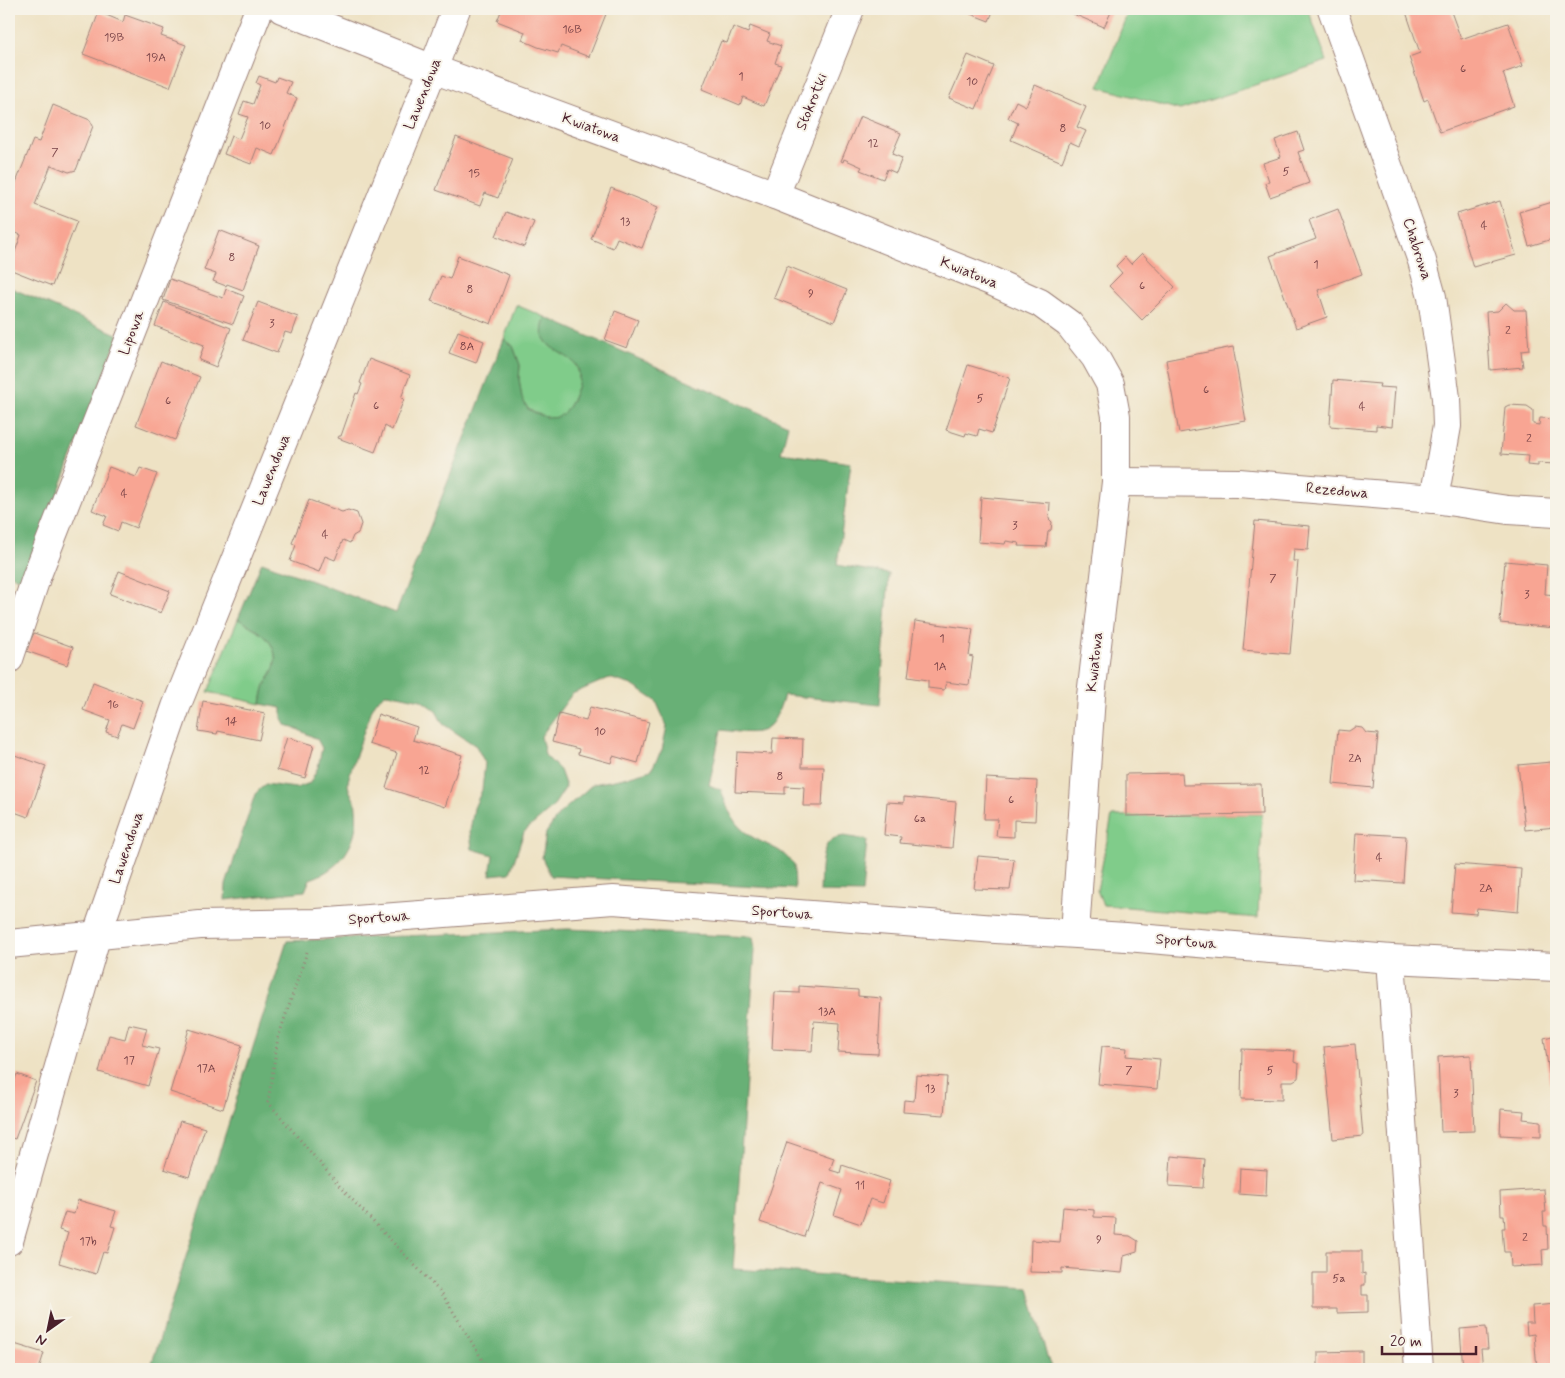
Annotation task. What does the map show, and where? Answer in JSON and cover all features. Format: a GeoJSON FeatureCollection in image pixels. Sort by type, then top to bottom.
{"type":"FeatureCollection","features":[{"type":"Feature","properties":{"kind":"street","name":"Lipowa"},"geometry":{"type":"LineString","coordinates":[[9,659],[37,575],[259,9]]}},
{"type":"Feature","properties":{"kind":"street","name":"Kwiatowa"},"geometry":{"type":"LineString","coordinates":[[282,9],[433,69],[775,195],[991,281],[1040,303],[1069,324],[1095,357],[1110,384],[1116,416],[1116,482],[1091,696],[1074,933]]}},
{"type":"Feature","properties":{"kind":"street","name":"Lawendowa"},"geometry":{"type":"LineString","coordinates":[[9,1241],[97,934],[176,707],[456,9]]}},
{"type":"Feature","properties":{"kind":"street","name":"Stokrotki"},"geometry":{"type":"LineString","coordinates":[[775,195],[850,9]]}},
{"type":"Feature","properties":{"kind":"street","name":"Chabrowa"},"geometry":{"type":"LineString","coordinates":[[1332,9],[1422,261],[1432,297],[1446,398],[1447,426],[1434,499]]}},
{"type":"Feature","properties":{"kind":"street","name":"Rezedowa"},"geometry":{"type":"LineString","coordinates":[[1116,482],[1239,483],[1434,499],[1508,510],[1556,513]]}},
{"type":"Feature","properties":{"kind":"street","name":"Sportowa"},"geometry":{"type":"LineString","coordinates":[[9,944],[200,925],[317,923],[613,900],[996,929],[1074,933],[1391,959],[1556,967]]}},
{"type":"Feature","properties":{"kind":"street"},"geometry":{"type":"LineString","coordinates":[[1391,959],[1419,1369]]}},
{"type":"Feature","properties":{"kind":"path"},"geometry":{"type":"LineString","coordinates":[[317,923],[278,1038],[268,1102],[342,1189],[443,1295],[488,1369]]}},
{"type":"Feature","properties":{"kind":"green space"},"geometry":{"type":"Polygon","coordinates":[[[1129,9],[1308,9],[1327,61],[1180,110],[1099,87],[1129,9]]]}},
{"type":"Feature","properties":{"kind":"green space"},"geometry":{"type":"Polygon","coordinates":[[[9,287],[119,335],[24,581],[9,574],[9,287]]]}},
{"type":"Feature","properties":{"kind":"green space"},"geometry":{"type":"Polygon","coordinates":[[[516,305],[545,317],[543,333],[545,340],[551,347],[571,359],[579,374],[578,386],[570,405],[557,417],[545,416],[528,409],[522,398],[519,379],[520,365],[513,346],[504,339],[516,305]]]}},
{"type":"Feature","properties":{"kind":"green space"},"geometry":{"type":"Polygon","coordinates":[[[545,317],[788,425],[781,453],[851,463],[837,565],[889,574],[880,705],[784,695],[775,719],[763,730],[747,733],[721,730],[709,785],[721,790],[731,815],[740,828],[754,838],[781,852],[794,864],[795,889],[551,876],[542,858],[546,833],[559,814],[593,784],[651,770],[662,750],[667,726],[656,701],[632,685],[609,678],[572,694],[541,736],[545,755],[560,770],[566,787],[552,808],[524,832],[510,873],[490,875],[493,855],[472,849],[470,831],[474,808],[482,790],[485,763],[476,746],[443,724],[436,711],[421,700],[385,694],[376,702],[372,709],[349,777],[349,789],[356,805],[355,832],[352,842],[340,861],[310,879],[305,891],[225,900],[226,885],[255,794],[265,784],[296,788],[310,783],[318,767],[322,748],[317,739],[285,725],[282,718],[282,708],[261,704],[265,685],[273,671],[275,653],[272,646],[261,633],[238,619],[262,562],[396,613],[504,339],[513,346],[520,365],[519,379],[522,398],[528,409],[553,418],[561,415],[571,402],[579,380],[579,371],[569,358],[548,344],[543,336],[542,329],[545,317]]]}},
{"type":"Feature","properties":{"kind":"green space"},"geometry":{"type":"Polygon","coordinates":[[[238,619],[261,633],[272,646],[275,653],[273,671],[265,685],[261,704],[208,692],[238,619]]]}},
{"type":"Feature","properties":{"kind":"green space"},"geometry":{"type":"Polygon","coordinates":[[[1262,814],[1258,918],[1103,905],[1097,890],[1112,816],[1262,814]]]}},
{"type":"Feature","properties":{"kind":"green space"},"geometry":{"type":"Polygon","coordinates":[[[844,836],[867,840],[862,893],[820,892],[825,848],[833,839],[844,836]]]}},
{"type":"Feature","properties":{"kind":"green space"},"geometry":{"type":"Polygon","coordinates":[[[568,929],[753,937],[755,950],[733,1269],[1029,1288],[1047,1357],[1054,1369],[150,1369],[287,941],[568,929]]]}},
{"type":"Feature","properties":{"kind":"building"},"geometry":{"type":"Polygon","coordinates":[[[502,9],[592,9],[606,14],[589,57],[561,46],[558,53],[522,40],[525,32],[497,21],[502,9]]]}},
{"type":"Feature","properties":{"kind":"building"},"geometry":{"type":"Polygon","coordinates":[[[958,9],[994,9],[989,21],[958,9]]]}},
{"type":"Feature","properties":{"kind":"building"},"geometry":{"type":"Polygon","coordinates":[[[1073,9],[1112,10],[1104,27],[1071,13],[1073,9]]]}},
{"type":"Feature","properties":{"kind":"building"},"geometry":{"type":"Polygon","coordinates":[[[1405,9],[1450,9],[1461,39],[1508,23],[1523,66],[1503,73],[1514,106],[1440,132],[1428,99],[1424,101],[1409,57],[1420,53],[1405,9]]]}},
{"type":"Feature","properties":{"kind":"building"},"geometry":{"type":"Polygon","coordinates":[[[99,12],[123,22],[125,15],[164,29],[161,36],[186,45],[170,87],[83,54],[99,12]]]}},
{"type":"Feature","properties":{"kind":"building"},"geometry":{"type":"Polygon","coordinates":[[[750,26],[770,34],[767,41],[781,46],[775,63],[781,65],[764,106],[743,97],[740,105],[702,89],[721,41],[727,43],[733,27],[748,33],[750,26]]]}},
{"type":"Feature","properties":{"kind":"building"},"geometry":{"type":"Polygon","coordinates":[[[968,55],[994,66],[976,109],[949,98],[968,55]]]}},
{"type":"Feature","properties":{"kind":"building"},"geometry":{"type":"Polygon","coordinates":[[[259,76],[275,82],[277,77],[291,82],[286,93],[297,98],[274,155],[257,148],[251,164],[224,154],[231,136],[239,139],[248,117],[239,114],[244,101],[253,104],[260,85],[256,83],[259,76]]]}},
{"type":"Feature","properties":{"kind":"building"},"geometry":{"type":"Polygon","coordinates":[[[1035,85],[1086,107],[1077,127],[1086,131],[1079,146],[1070,142],[1062,162],[1011,140],[1018,123],[1008,118],[1016,101],[1026,106],[1035,85]]]}},
{"type":"Feature","properties":{"kind":"building"},"geometry":{"type":"Polygon","coordinates":[[[53,105],[90,120],[93,126],[76,170],[69,172],[51,165],[35,205],[77,221],[52,286],[9,269],[21,235],[9,230],[9,200],[33,140],[39,142],[53,105]]]}},
{"type":"Feature","properties":{"kind":"building"},"geometry":{"type":"Polygon","coordinates":[[[860,116],[901,133],[892,154],[902,158],[896,173],[887,169],[883,179],[860,170],[862,167],[844,159],[843,162],[841,161],[860,116]]]}},
{"type":"Feature","properties":{"kind":"building"},"geometry":{"type":"Polygon","coordinates":[[[1298,132],[1304,150],[1298,152],[1309,183],[1270,197],[1265,183],[1269,181],[1263,163],[1281,157],[1275,140],[1298,132]]]}},
{"type":"Feature","properties":{"kind":"building"},"geometry":{"type":"Polygon","coordinates":[[[456,137],[513,159],[498,198],[485,193],[480,206],[436,190],[456,137]]]}},
{"type":"Feature","properties":{"kind":"building"},"geometry":{"type":"Polygon","coordinates":[[[611,188],[658,207],[642,248],[617,238],[613,248],[591,239],[611,188]]]}},
{"type":"Feature","properties":{"kind":"building"},"geometry":{"type":"Polygon","coordinates":[[[1500,201],[1516,255],[1473,267],[1457,214],[1500,201]]]}},
{"type":"Feature","properties":{"kind":"building"},"geometry":{"type":"Polygon","coordinates":[[[1556,201],[1556,238],[1529,246],[1519,212],[1556,201]]]}},
{"type":"Feature","properties":{"kind":"building"},"geometry":{"type":"Polygon","coordinates":[[[1338,209],[1362,274],[1318,290],[1327,317],[1296,328],[1270,256],[1316,239],[1309,220],[1338,209]]]}},
{"type":"Feature","properties":{"kind":"building"},"geometry":{"type":"Polygon","coordinates":[[[506,212],[534,222],[524,247],[496,236],[506,212]]]}},
{"type":"Feature","properties":{"kind":"building"},"geometry":{"type":"Polygon","coordinates":[[[219,230],[259,246],[243,290],[213,281],[216,274],[204,270],[219,230]]]}},
{"type":"Feature","properties":{"kind":"building"},"geometry":{"type":"Polygon","coordinates":[[[1142,253],[1175,287],[1142,320],[1109,286],[1122,273],[1116,266],[1125,257],[1131,264],[1142,253]]]}},
{"type":"Feature","properties":{"kind":"building"},"geometry":{"type":"Polygon","coordinates":[[[458,256],[509,275],[491,324],[431,301],[441,276],[450,279],[458,256]]]}},
{"type":"Feature","properties":{"kind":"building"},"geometry":{"type":"Polygon","coordinates":[[[787,266],[847,290],[834,322],[774,298],[787,266]]]}},
{"type":"Feature","properties":{"kind":"building"},"geometry":{"type":"Polygon","coordinates":[[[170,279],[223,298],[226,289],[244,296],[233,324],[163,300],[170,279]]]}},
{"type":"Feature","properties":{"kind":"building"},"geometry":{"type":"Polygon","coordinates":[[[164,302],[231,328],[216,367],[199,360],[204,345],[155,326],[164,302]]]}},
{"type":"Feature","properties":{"kind":"building"},"geometry":{"type":"Polygon","coordinates":[[[258,302],[298,317],[292,334],[285,332],[277,353],[243,340],[258,302]]]}},
{"type":"Feature","properties":{"kind":"building"},"geometry":{"type":"Polygon","coordinates":[[[1506,303],[1514,310],[1526,310],[1529,350],[1521,351],[1523,367],[1490,370],[1486,312],[1498,311],[1506,303]]]}},
{"type":"Feature","properties":{"kind":"building"},"geometry":{"type":"Polygon","coordinates":[[[615,311],[638,320],[627,348],[605,340],[615,311]]]}},
{"type":"Feature","properties":{"kind":"building"},"geometry":{"type":"Polygon","coordinates":[[[458,331],[484,341],[476,363],[449,353],[458,331]]]}},
{"type":"Feature","properties":{"kind":"building"},"geometry":{"type":"Polygon","coordinates":[[[1233,347],[1246,421],[1179,433],[1166,360],[1233,347]]]}},
{"type":"Feature","properties":{"kind":"building"},"geometry":{"type":"Polygon","coordinates":[[[369,359],[410,375],[401,398],[404,399],[392,430],[385,426],[375,452],[338,438],[341,436],[356,393],[358,394],[362,384],[360,383],[369,359]]]}},
{"type":"Feature","properties":{"kind":"building"},"geometry":{"type":"Polygon","coordinates":[[[161,361],[200,377],[175,440],[136,425],[161,361]]]}},
{"type":"Feature","properties":{"kind":"building"},"geometry":{"type":"Polygon","coordinates":[[[968,365],[1010,378],[992,433],[979,429],[977,436],[966,433],[965,436],[946,430],[968,365]]]}},
{"type":"Feature","properties":{"kind":"building"},"geometry":{"type":"Polygon","coordinates":[[[1333,380],[1380,384],[1379,387],[1395,388],[1392,427],[1376,425],[1376,430],[1330,426],[1333,380]]]}},
{"type":"Feature","properties":{"kind":"building"},"geometry":{"type":"Polygon","coordinates":[[[1509,405],[1527,406],[1533,410],[1533,424],[1539,425],[1540,418],[1556,419],[1556,464],[1538,463],[1538,466],[1527,465],[1528,456],[1501,454],[1505,407],[1509,405]]]}},
{"type":"Feature","properties":{"kind":"building"},"geometry":{"type":"Polygon","coordinates":[[[109,467],[136,477],[140,468],[157,474],[136,528],[121,522],[118,531],[103,525],[107,516],[92,510],[109,467]]]}},
{"type":"Feature","properties":{"kind":"building"},"geometry":{"type":"Polygon","coordinates":[[[981,497],[1050,503],[1049,519],[1052,522],[1051,530],[1048,532],[1046,547],[1018,546],[1019,543],[1006,541],[1005,544],[978,542],[981,497]]]}},
{"type":"Feature","properties":{"kind":"building"},"geometry":{"type":"Polygon","coordinates":[[[309,500],[342,512],[348,510],[357,513],[361,524],[358,533],[353,536],[350,543],[343,540],[335,560],[325,556],[319,572],[290,561],[296,545],[292,543],[309,500]]]}},
{"type":"Feature","properties":{"kind":"building"},"geometry":{"type":"Polygon","coordinates":[[[1255,521],[1310,526],[1308,550],[1294,549],[1293,561],[1298,561],[1290,654],[1243,650],[1255,521]]]}},
{"type":"Feature","properties":{"kind":"building"},"geometry":{"type":"Polygon","coordinates":[[[1505,561],[1547,565],[1545,594],[1556,595],[1556,628],[1500,623],[1505,561]]]}},
{"type":"Feature","properties":{"kind":"building"},"geometry":{"type":"Polygon","coordinates":[[[119,571],[170,591],[161,613],[110,594],[119,571]]]}},
{"type":"Feature","properties":{"kind":"building"},"geometry":{"type":"Polygon","coordinates":[[[915,621],[973,629],[969,656],[973,657],[969,685],[946,682],[944,690],[928,688],[928,680],[908,677],[915,621]]]}},
{"type":"Feature","properties":{"kind":"building"},"geometry":{"type":"Polygon","coordinates":[[[34,633],[73,647],[67,665],[26,651],[34,633]]]}},
{"type":"Feature","properties":{"kind":"building"},"geometry":{"type":"Polygon","coordinates":[[[93,682],[143,701],[133,728],[122,724],[117,736],[106,732],[110,720],[83,710],[93,682]]]}},
{"type":"Feature","properties":{"kind":"building"},"geometry":{"type":"Polygon","coordinates":[[[203,701],[265,713],[259,740],[218,731],[217,734],[198,731],[203,701]]]}},
{"type":"Feature","properties":{"kind":"building"},"geometry":{"type":"Polygon","coordinates":[[[590,707],[649,722],[638,763],[613,756],[611,763],[578,754],[579,749],[552,742],[559,714],[586,721],[590,707]]]}},
{"type":"Feature","properties":{"kind":"building"},"geometry":{"type":"Polygon","coordinates":[[[378,714],[417,727],[413,740],[462,755],[445,807],[386,788],[397,753],[369,744],[378,714]]]}},
{"type":"Feature","properties":{"kind":"building"},"geometry":{"type":"Polygon","coordinates":[[[1355,727],[1362,728],[1366,733],[1378,734],[1373,788],[1333,784],[1338,730],[1349,731],[1355,727]]]}},
{"type":"Feature","properties":{"kind":"building"},"geometry":{"type":"Polygon","coordinates":[[[287,737],[314,745],[305,778],[277,770],[287,737]]]}},
{"type":"Feature","properties":{"kind":"building"},"geometry":{"type":"Polygon","coordinates":[[[773,738],[803,739],[802,767],[824,767],[822,806],[803,806],[804,787],[785,786],[785,794],[735,792],[737,752],[772,754],[773,738]]]}},
{"type":"Feature","properties":{"kind":"building"},"geometry":{"type":"Polygon","coordinates":[[[9,753],[46,766],[28,817],[9,810],[9,753]]]}},
{"type":"Feature","properties":{"kind":"building"},"geometry":{"type":"Polygon","coordinates":[[[1551,762],[1556,827],[1525,830],[1518,765],[1551,762]]]}},
{"type":"Feature","properties":{"kind":"building"},"geometry":{"type":"Polygon","coordinates":[[[1182,773],[1183,785],[1261,784],[1262,814],[1126,816],[1126,774],[1182,773]]]}},
{"type":"Feature","properties":{"kind":"building"},"geometry":{"type":"Polygon","coordinates":[[[986,778],[1037,781],[1035,821],[1014,820],[1014,837],[996,836],[998,819],[984,819],[986,778]]]}},
{"type":"Feature","properties":{"kind":"building"},"geometry":{"type":"Polygon","coordinates":[[[904,797],[956,802],[952,848],[900,843],[901,837],[884,835],[887,802],[904,803],[904,797]]]}},
{"type":"Feature","properties":{"kind":"building"},"geometry":{"type":"Polygon","coordinates":[[[1356,833],[1406,836],[1403,883],[1353,880],[1356,833]]]}},
{"type":"Feature","properties":{"kind":"building"},"geometry":{"type":"Polygon","coordinates":[[[978,856],[1014,859],[1010,890],[974,889],[978,856]]]}},
{"type":"Feature","properties":{"kind":"building"},"geometry":{"type":"Polygon","coordinates":[[[1455,864],[1521,869],[1518,912],[1477,908],[1476,914],[1451,912],[1455,864]]]}},
{"type":"Feature","properties":{"kind":"building"},"geometry":{"type":"Polygon","coordinates":[[[799,986],[858,990],[858,996],[881,998],[878,1054],[838,1052],[840,1023],[814,1021],[812,1051],[772,1049],[775,992],[799,993],[799,986]]]}},
{"type":"Feature","properties":{"kind":"building"},"geometry":{"type":"Polygon","coordinates":[[[129,1024],[147,1028],[142,1045],[159,1049],[148,1086],[99,1072],[109,1035],[125,1039],[129,1024]]]}},
{"type":"Feature","properties":{"kind":"building"},"geometry":{"type":"Polygon","coordinates":[[[189,1029],[242,1045],[223,1109],[170,1092],[189,1029]]]}},
{"type":"Feature","properties":{"kind":"building"},"geometry":{"type":"Polygon","coordinates":[[[1556,1035],[1556,1115],[1555,1115],[1544,1038],[1556,1035]]]}},
{"type":"Feature","properties":{"kind":"building"},"geometry":{"type":"Polygon","coordinates":[[[1355,1044],[1363,1136],[1333,1139],[1324,1047],[1355,1044]]]}},
{"type":"Feature","properties":{"kind":"building"},"geometry":{"type":"Polygon","coordinates":[[[1102,1046],[1127,1048],[1126,1056],[1160,1059],[1157,1089],[1098,1084],[1102,1046]]]}},
{"type":"Feature","properties":{"kind":"building"},"geometry":{"type":"Polygon","coordinates":[[[1242,1049],[1295,1051],[1294,1062],[1299,1064],[1298,1078],[1293,1081],[1282,1081],[1282,1100],[1241,1099],[1242,1049]]]}},
{"type":"Feature","properties":{"kind":"building"},"geometry":{"type":"Polygon","coordinates":[[[1471,1055],[1474,1131],[1441,1132],[1438,1057],[1471,1055]]]}},
{"type":"Feature","properties":{"kind":"building"},"geometry":{"type":"Polygon","coordinates":[[[17,1074],[36,1081],[15,1139],[9,1137],[9,1095],[17,1074]]]}},
{"type":"Feature","properties":{"kind":"building"},"geometry":{"type":"Polygon","coordinates":[[[916,1075],[947,1077],[944,1115],[903,1112],[904,1100],[914,1101],[916,1075]]]}},
{"type":"Feature","properties":{"kind":"building"},"geometry":{"type":"Polygon","coordinates":[[[1501,1109],[1524,1111],[1523,1119],[1541,1121],[1541,1137],[1500,1135],[1501,1109]]]}},
{"type":"Feature","properties":{"kind":"building"},"geometry":{"type":"Polygon","coordinates":[[[180,1121],[205,1128],[189,1177],[164,1169],[180,1121]]]}},
{"type":"Feature","properties":{"kind":"building"},"geometry":{"type":"Polygon","coordinates":[[[787,1142],[834,1158],[830,1170],[840,1173],[842,1165],[890,1181],[883,1203],[870,1199],[861,1224],[834,1215],[842,1190],[822,1183],[804,1237],[760,1222],[787,1142]]]}},
{"type":"Feature","properties":{"kind":"building"},"geometry":{"type":"Polygon","coordinates":[[[1171,1156],[1205,1159],[1203,1188],[1169,1186],[1171,1156]]]}},
{"type":"Feature","properties":{"kind":"building"},"geometry":{"type":"Polygon","coordinates":[[[1240,1168],[1267,1170],[1266,1196],[1239,1194],[1240,1168]]]}},
{"type":"Feature","properties":{"kind":"building"},"geometry":{"type":"Polygon","coordinates":[[[1544,1189],[1546,1212],[1543,1212],[1544,1226],[1547,1226],[1548,1249],[1542,1250],[1543,1265],[1511,1267],[1510,1252],[1504,1252],[1502,1228],[1505,1228],[1504,1215],[1501,1215],[1500,1192],[1544,1189]]]}},
{"type":"Feature","properties":{"kind":"building"},"geometry":{"type":"Polygon","coordinates":[[[78,1200],[116,1211],[111,1226],[115,1227],[107,1253],[103,1252],[96,1274],[59,1263],[68,1233],[59,1230],[65,1212],[74,1214],[78,1200]]]}},
{"type":"Feature","properties":{"kind":"building"},"geometry":{"type":"Polygon","coordinates":[[[1063,1207],[1094,1210],[1094,1217],[1116,1218],[1115,1235],[1130,1236],[1138,1241],[1137,1252],[1124,1256],[1122,1273],[1062,1268],[1062,1273],[1030,1272],[1031,1240],[1060,1242],[1063,1207]]]}},
{"type":"Feature","properties":{"kind":"building"},"geometry":{"type":"Polygon","coordinates":[[[1326,1251],[1362,1251],[1362,1274],[1365,1273],[1365,1285],[1362,1285],[1362,1295],[1368,1295],[1368,1312],[1337,1313],[1337,1309],[1313,1309],[1313,1273],[1326,1273],[1326,1251]]]}},
{"type":"Feature","properties":{"kind":"building"},"geometry":{"type":"Polygon","coordinates":[[[1556,1304],[1556,1369],[1537,1369],[1534,1334],[1527,1335],[1526,1323],[1533,1323],[1532,1306],[1556,1304]]]}},
{"type":"Feature","properties":{"kind":"building"},"geometry":{"type":"Polygon","coordinates":[[[1486,1327],[1488,1349],[1481,1349],[1483,1369],[1463,1369],[1460,1329],[1486,1327]]]}},
{"type":"Feature","properties":{"kind":"building"},"geometry":{"type":"Polygon","coordinates":[[[11,1343],[44,1353],[39,1369],[9,1369],[11,1343]]]}},
{"type":"Feature","properties":{"kind":"building"},"geometry":{"type":"Polygon","coordinates":[[[1362,1351],[1362,1369],[1318,1369],[1318,1352],[1362,1351]]]}}]}
